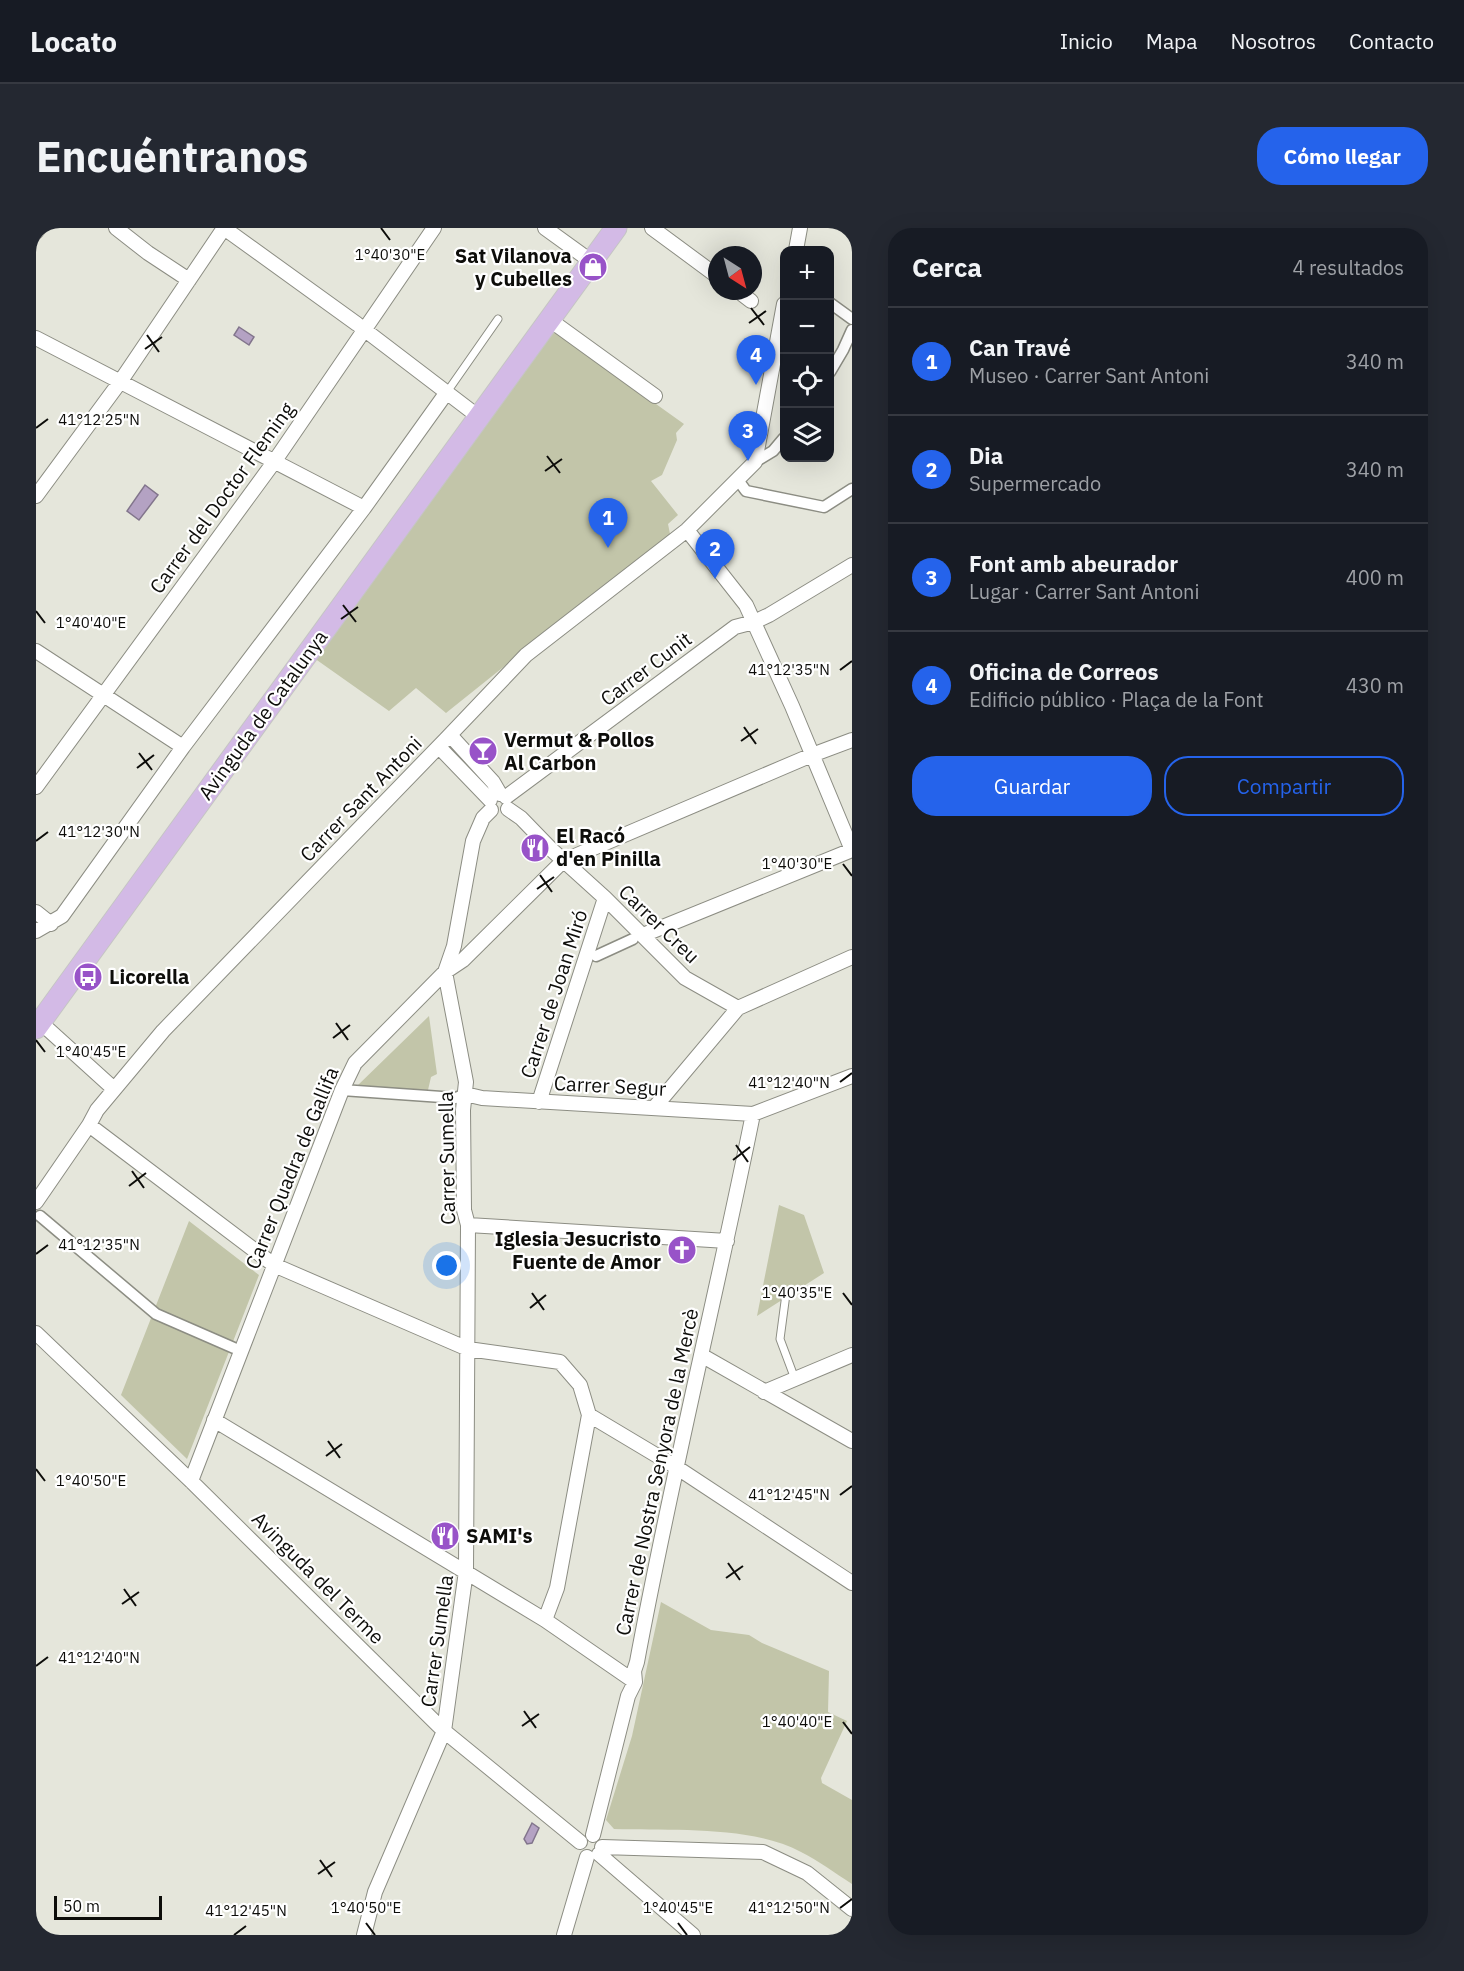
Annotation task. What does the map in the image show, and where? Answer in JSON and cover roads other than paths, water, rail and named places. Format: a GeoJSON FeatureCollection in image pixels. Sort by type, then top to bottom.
{"type":"FeatureCollection","features":[{"type":"Feature","properties":{"kind":"main road","name":"Avinguda de Catalunya"},"geometry":{"type":"LineString","coordinates":[[37,1021],[64,997],[97,945],[550,320],[589,259],[605,228]]}},
{"type":"Feature","properties":{"kind":"main road","name":"Avinguda de Catalunya"},"geometry":{"type":"LineString","coordinates":[[37,1021],[95,930],[471,411],[589,259],[616,228]]}},
{"type":"Feature","properties":{"kind":"street"},"geometry":{"type":"LineString","coordinates":[[116,228],[189,280]]}},
{"type":"Feature","properties":{"kind":"street"},"geometry":{"type":"LineString","coordinates":[[36,496],[120,382],[224,228],[365,330],[471,411]]}},
{"type":"Feature","properties":{"kind":"street","name":"Carrer del Doctor Fleming"},"geometry":{"type":"LineString","coordinates":[[36,786],[274,462],[434,228]]}},
{"type":"Feature","properties":{"kind":"street"},"geometry":{"type":"LineString","coordinates":[[545,228],[589,259]]}},
{"type":"Feature","properties":{"kind":"street"},"geometry":{"type":"LineString","coordinates":[[651,228],[708,269]]}},
{"type":"Feature","properties":{"kind":"street"},"geometry":{"type":"LineString","coordinates":[[797,246],[800,228]]}},
{"type":"Feature","properties":{"kind":"street"},"geometry":{"type":"LineString","coordinates":[[834,306],[852,319]]}},
{"type":"Feature","properties":{"kind":"street"},"geometry":{"type":"LineString","coordinates":[[550,320],[654,396]]}},
{"type":"Feature","properties":{"kind":"street"},"geometry":{"type":"LineString","coordinates":[[755,462],[780,325]]}},
{"type":"Feature","properties":{"kind":"street"},"geometry":{"type":"LineString","coordinates":[[834,368],[848,353],[852,330]]}},
{"type":"Feature","properties":{"kind":"street"},"geometry":{"type":"LineString","coordinates":[[36,338],[364,508]]}},
{"type":"Feature","properties":{"kind":"street"},"geometry":{"type":"LineString","coordinates":[[36,931],[51,924],[67,910],[183,747],[364,508],[447,392]]}},
{"type":"Feature","properties":{"kind":"street"},"geometry":{"type":"LineString","coordinates":[[755,462],[773,451],[780,443]]}},
{"type":"Feature","properties":{"kind":"street","name":"Carrer Sant Antoni"},"geometry":{"type":"LineString","coordinates":[[38,1209],[97,1110],[163,1031],[526,655],[687,530],[755,462]]}},
{"type":"Feature","properties":{"kind":"street"},"geometry":{"type":"LineString","coordinates":[[738,480],[746,491],[824,507],[852,489]]}},
{"type":"Feature","properties":{"kind":"street"},"geometry":{"type":"LineString","coordinates":[[596,956],[852,850],[746,605],[687,530]]}},
{"type":"Feature","properties":{"kind":"street"},"geometry":{"type":"LineString","coordinates":[[849,566],[852,581]]}},
{"type":"Feature","properties":{"kind":"street","name":"Carrer Cunit"},"geometry":{"type":"LineString","coordinates":[[499,802],[735,627],[754,622],[849,566]]}},
{"type":"Feature","properties":{"kind":"street"},"geometry":{"type":"LineString","coordinates":[[36,651],[183,747]]}},
{"type":"Feature","properties":{"kind":"street","name":"Carrer Creu"},"geometry":{"type":"LineString","coordinates":[[450,735],[494,782],[499,802]]}},
{"type":"Feature","properties":{"kind":"street","name":"Carrer Quadra de Gallifa"},"geometry":{"type":"LineString","coordinates":[[191,1481],[342,1090],[355,1064],[445,972],[463,960],[563,861],[852,740]]}},
{"type":"Feature","properties":{"kind":"street","name":"Carrer Creu"},"geometry":{"type":"LineString","coordinates":[[439,747],[499,802],[520,818],[563,861],[605,898],[638,937],[685,978],[738,1008]]}},
{"type":"Feature","properties":{"kind":"street","name":"Carrer Sumella"},"geometry":{"type":"LineString","coordinates":[[364,1935],[375,1892],[444,1731],[466,1571],[468,1225],[464,1210],[463,1110],[466,1082],[445,972],[454,945],[473,841],[483,818],[499,802]]}},
{"type":"Feature","properties":{"kind":"street","name":"Carrer de Joan Miró"},"geometry":{"type":"LineString","coordinates":[[539,1101],[605,898]]}},
{"type":"Feature","properties":{"kind":"street"},"geometry":{"type":"LineString","coordinates":[[36,912],[51,924]]}},
{"type":"Feature","properties":{"kind":"street"},"geometry":{"type":"LineString","coordinates":[[654,1108],[738,1008],[852,957]]}},
{"type":"Feature","properties":{"kind":"street"},"geometry":{"type":"LineString","coordinates":[[37,1021],[114,1089]]}},
{"type":"Feature","properties":{"kind":"street"},"geometry":{"type":"LineString","coordinates":[[753,1114],[852,1076]]}},
{"type":"Feature","properties":{"kind":"street"},"geometry":{"type":"LineString","coordinates":[[342,1090],[456,1098],[465,1094]]}},
{"type":"Feature","properties":{"kind":"street","name":"Carrer Segur"},"geometry":{"type":"LineString","coordinates":[[465,1094],[482,1098],[753,1114]]}},
{"type":"Feature","properties":{"kind":"street","name":"Carrer de Nostra Senyora de la Mercè"},"geometry":{"type":"LineString","coordinates":[[593,1835],[628,1696],[634,1683],[634,1671],[676,1467],[753,1114]]}},
{"type":"Feature","properties":{"kind":"street"},"geometry":{"type":"LineString","coordinates":[[89,1125],[274,1264],[468,1349],[560,1362],[580,1385],[589,1415],[557,1588],[544,1620]]}},
{"type":"Feature","properties":{"kind":"street"},"geometry":{"type":"LineString","coordinates":[[38,1209],[156,1314],[234,1348]]}},
{"type":"Feature","properties":{"kind":"street"},"geometry":{"type":"LineString","coordinates":[[468,1225],[727,1241]]}},
{"type":"Feature","properties":{"kind":"street","name":"Avinguda del Terme"},"geometry":{"type":"LineString","coordinates":[[36,1333],[191,1481],[444,1731],[580,1842]]}},
{"type":"Feature","properties":{"kind":"street"},"geometry":{"type":"LineString","coordinates":[[701,1355],[852,1441]]}},
{"type":"Feature","properties":{"kind":"street"},"geometry":{"type":"LineString","coordinates":[[764,1392],[852,1355]]}},
{"type":"Feature","properties":{"kind":"street"},"geometry":{"type":"LineString","coordinates":[[589,1415],[676,1467],[852,1583]]}},
{"type":"Feature","properties":{"kind":"street"},"geometry":{"type":"LineString","coordinates":[[214,1420],[466,1571],[544,1620],[634,1683]]}},
{"type":"Feature","properties":{"kind":"street"},"geometry":{"type":"LineString","coordinates":[[564,1935],[596,1853],[601,1840],[593,1835],[585,1836],[580,1842],[579,1848],[582,1854],[596,1853],[763,1852],[807,1873],[852,1910]]}},
{"type":"Feature","properties":{"kind":"street"},"geometry":{"type":"LineString","coordinates":[[596,1853],[693,1935]]}},
{"type":"Feature","properties":{"kind":"lane"},"geometry":{"type":"LineString","coordinates":[[447,392],[498,319]]}},
{"type":"Feature","properties":{"kind":"lane"},"geometry":{"type":"LineString","coordinates":[[89,969],[99,955],[97,945]]}},
{"type":"Feature","properties":{"kind":"lane"},"geometry":{"type":"LineString","coordinates":[[786,1294],[780,1339],[795,1379]]}},
{"type":"Feature","properties":{"kind":"place","name":"Sat Vilanova y Cubelles"},"geometry":{"type":"Point","coordinates":[593,267]}},
{"type":"Feature","properties":{"kind":"place","name":"Oficina de Correos"},"geometry":{"type":"Point","coordinates":[756,385]}},
{"type":"Feature","properties":{"kind":"place","name":"Font amb abeurador"},"geometry":{"type":"Point","coordinates":[748,461]}},
{"type":"Feature","properties":{"kind":"place","name":"Can Travé"},"geometry":{"type":"Point","coordinates":[608,548]}},
{"type":"Feature","properties":{"kind":"place","name":"Dia"},"geometry":{"type":"Point","coordinates":[715,579]}},
{"type":"Feature","properties":{"kind":"place","name":"Vermut & Pollos Al Carbon"},"geometry":{"type":"Point","coordinates":[483,751]}},
{"type":"Feature","properties":{"kind":"place","name":"El Racó d'en Pinilla"},"geometry":{"type":"Point","coordinates":[535,848]}},
{"type":"Feature","properties":{"kind":"place","name":"Licorella"},"geometry":{"type":"Point","coordinates":[88,977]}},
{"type":"Feature","properties":{"kind":"place","name":"Iglesia Jesucristo Fuente de Amor"},"geometry":{"type":"Point","coordinates":[682,1250]}},
{"type":"Feature","properties":{"kind":"place","name":"SAMI's"},"geometry":{"type":"Point","coordinates":[445,1536]}}]}
